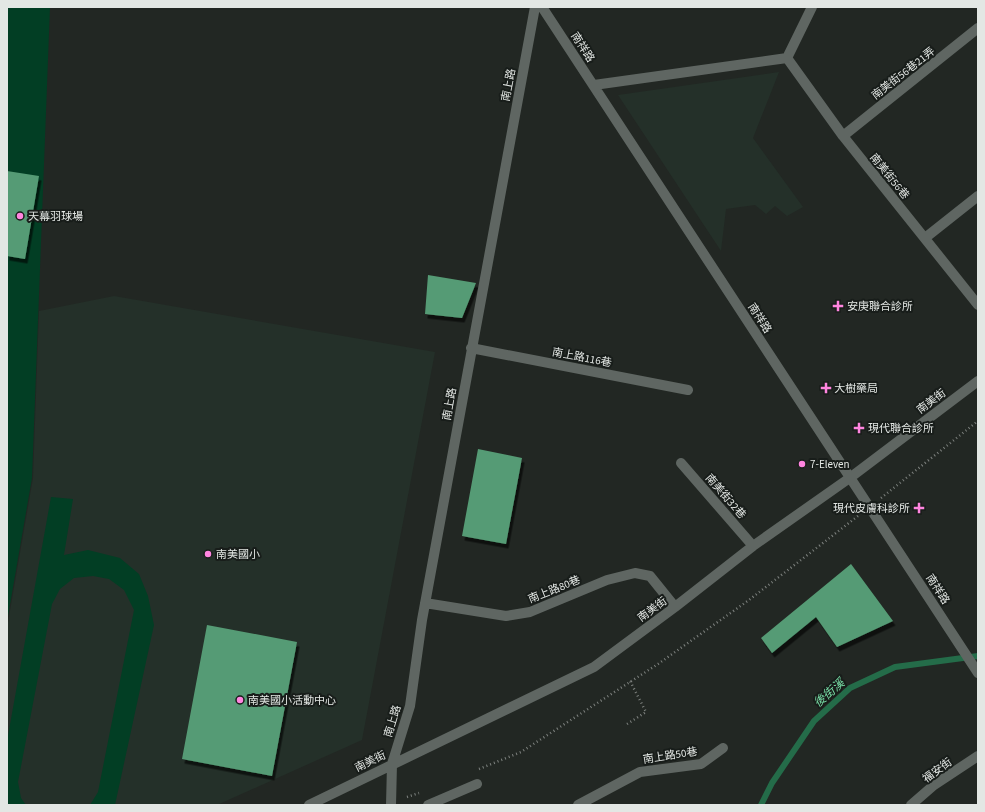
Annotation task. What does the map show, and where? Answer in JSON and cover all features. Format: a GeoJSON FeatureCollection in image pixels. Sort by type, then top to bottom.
{"type":"FeatureCollection","features":[{"type":"Feature","properties":{"kind":"street","name":"南上路"},"geometry":{"type":"LineString","coordinates":[[391,805],[392,764],[410,706],[425,603],[535,7]]}},
{"type":"Feature","properties":{"kind":"street","name":"南祥路"},"geometry":{"type":"LineString","coordinates":[[542,7],[977,671]]}},
{"type":"Feature","properties":{"kind":"street"},"geometry":{"type":"LineString","coordinates":[[594,85],[787,58],[812,7]]}},
{"type":"Feature","properties":{"kind":"street","name":"南美街56巷21弄"},"geometry":{"type":"LineString","coordinates":[[843,136],[978,28]]}},
{"type":"Feature","properties":{"kind":"street","name":"南美街56巷"},"geometry":{"type":"LineString","coordinates":[[787,58],[843,136],[978,305]]}},
{"type":"Feature","properties":{"kind":"street"},"geometry":{"type":"LineString","coordinates":[[925,238],[978,196]]}},
{"type":"Feature","properties":{"kind":"street","name":"南上路116巷"},"geometry":{"type":"LineString","coordinates":[[471,348],[688,390]]}},
{"type":"Feature","properties":{"kind":"street","name":"南美街"},"geometry":{"type":"LineString","coordinates":[[309,805],[594,667],[675,607],[753,546],[851,477],[978,381]]}},
{"type":"Feature","properties":{"kind":"street","name":"南美街32巷"},"geometry":{"type":"LineString","coordinates":[[681,462],[753,546]]}},
{"type":"Feature","properties":{"kind":"street","name":"南上路80巷"},"geometry":{"type":"LineString","coordinates":[[425,603],[506,616],[530,612],[607,580],[635,573],[650,576],[675,607]]}},
{"type":"Feature","properties":{"kind":"street","name":"南上路50巷"},"geometry":{"type":"LineString","coordinates":[[578,805],[640,772],[701,764],[723,748]]}},
{"type":"Feature","properties":{"kind":"street","name":"福安街"},"geometry":{"type":"LineString","coordinates":[[911,805],[934,785],[978,756]]}},
{"type":"Feature","properties":{"kind":"street"},"geometry":{"type":"LineString","coordinates":[[428,805],[477,784]]}},
{"type":"Feature","properties":{"kind":"path"},"geometry":{"type":"LineString","coordinates":[[876,502],[978,421]]}},
{"type":"Feature","properties":{"kind":"path"},"geometry":{"type":"LineString","coordinates":[[476,770],[521,752],[630,681],[749,600],[862,513]]}},
{"type":"Feature","properties":{"kind":"path"},"geometry":{"type":"LineString","coordinates":[[626,724],[646,712],[630,681]]}},
{"type":"Feature","properties":{"kind":"path"},"geometry":{"type":"LineString","coordinates":[[402,799],[424,790]]}},
{"type":"Feature","properties":{"kind":"shaded area"},"geometry":{"type":"Polygon","coordinates":[[[779,72],[753,138],[803,207],[787,216],[775,206],[766,214],[755,205],[726,209],[721,251],[618,95],[779,72]]]}},
{"type":"Feature","properties":{"kind":"shaded area","name":"南美國小"},"geometry":{"type":"Polygon","coordinates":[[[114,296],[435,352],[362,740],[217,805],[7,805],[7,628],[33,478],[39,311],[114,296]]]}},
{"type":"Feature","properties":{"kind":"green space"},"geometry":{"type":"Polygon","coordinates":[[[7,7],[50,7],[32,478],[7,622],[7,7]]]}},
{"type":"Feature","properties":{"kind":"green space"},"geometry":{"type":"Polygon","coordinates":[[[51,497],[73,499],[64,555],[88,550],[120,558],[139,574],[148,596],[154,625],[115,805],[90,805],[98,792],[134,610],[124,590],[109,579],[93,576],[74,578],[60,589],[52,604],[18,782],[21,798],[26,805],[7,805],[7,741],[51,497]]]}},
{"type":"Feature","properties":{"kind":"building","name":"天幕羽球場"},"geometry":{"type":"Polygon","coordinates":[[[7,171],[39,176],[25,259],[7,256],[7,171]]]}},
{"type":"Feature","properties":{"kind":"building"},"geometry":{"type":"Polygon","coordinates":[[[428,275],[476,283],[462,318],[425,314],[428,275]]]}},
{"type":"Feature","properties":{"kind":"building"},"geometry":{"type":"Polygon","coordinates":[[[478,449],[522,458],[506,544],[462,536],[478,449]]]}},
{"type":"Feature","properties":{"kind":"building"},"geometry":{"type":"Polygon","coordinates":[[[851,564],[893,621],[837,647],[816,617],[772,653],[761,638],[851,564]]]}},
{"type":"Feature","properties":{"kind":"building","name":"南美國小活動中心"},"geometry":{"type":"Polygon","coordinates":[[[207,625],[297,642],[272,776],[182,759],[207,625]]]}},
{"type":"Feature","properties":{"kind":"waterway","name":"後街溪"},"geometry":{"type":"LineString","coordinates":[[761,805],[772,783],[814,721],[850,688],[895,667],[978,656]]}},
{"type":"Feature","properties":{"kind":"place","name":"天幕羽球場"},"geometry":{"type":"Point","coordinates":[20,216]}},
{"type":"Feature","properties":{"kind":"place","name":"安庚聯合診所"},"geometry":{"type":"Point","coordinates":[838,306]}},
{"type":"Feature","properties":{"kind":"place","name":"大樹藥局"},"geometry":{"type":"Point","coordinates":[826,388]}},
{"type":"Feature","properties":{"kind":"place","name":"現代聯合診所"},"geometry":{"type":"Point","coordinates":[859,428]}},
{"type":"Feature","properties":{"kind":"place","name":"7-Eleven"},"geometry":{"type":"Point","coordinates":[802,464]}},
{"type":"Feature","properties":{"kind":"place","name":"現代皮膚科診所"},"geometry":{"type":"Point","coordinates":[919,508]}},
{"type":"Feature","properties":{"kind":"place","name":"南美國小"},"geometry":{"type":"Point","coordinates":[208,554]}},
{"type":"Feature","properties":{"kind":"place","name":"南美國小活動中心"},"geometry":{"type":"Point","coordinates":[240,700]}}]}
